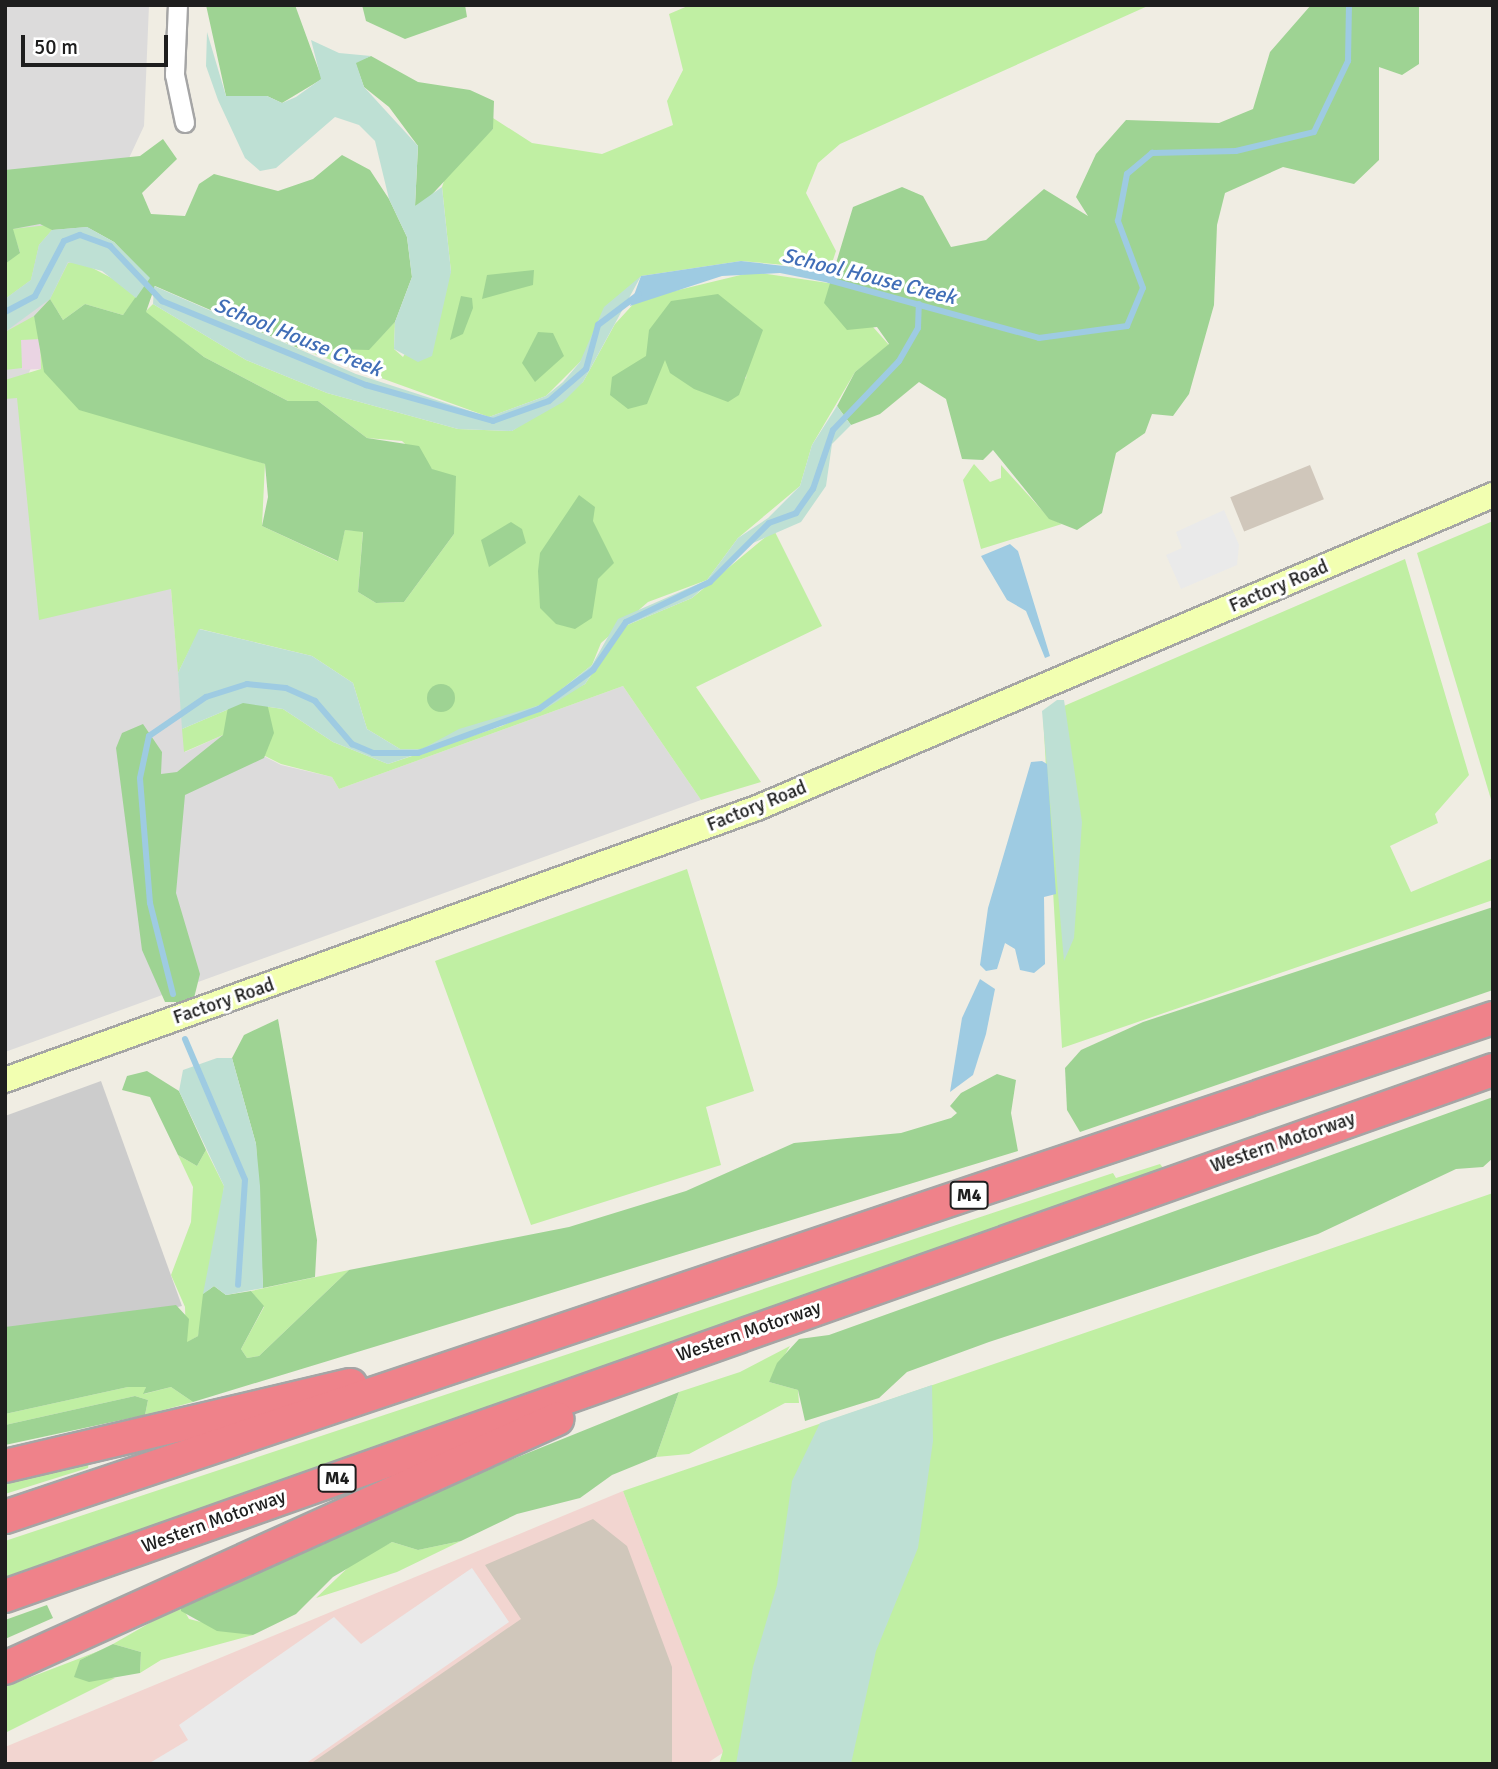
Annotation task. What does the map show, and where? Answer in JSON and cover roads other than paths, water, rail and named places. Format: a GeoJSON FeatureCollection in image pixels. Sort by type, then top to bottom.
{"type":"FeatureCollection","features":[{"type":"Feature","properties":{"kind":"highway","name":"M4"},"geometry":{"type":"LineString","coordinates":[[5,1517],[1493,1018]]}},
{"type":"Feature","properties":{"kind":"highway","name":"Western Motorway"},"geometry":{"type":"LineString","coordinates":[[5,1596],[1493,1070]]}},
{"type":"Feature","properties":{"kind":"highway"},"geometry":{"type":"LineString","coordinates":[[5,1668],[542,1426],[670,1360]]}},
{"type":"Feature","properties":{"kind":"highway","name":"M4"},"geometry":{"type":"LineString","coordinates":[[5,1466],[289,1395],[445,1370]]}},
{"type":"Feature","properties":{"kind":"street"},"geometry":{"type":"LineString","coordinates":[[178,5],[175,75],[185,123]]}},
{"type":"Feature","properties":{"kind":"street","name":"Factory Road"},"geometry":{"type":"LineString","coordinates":[[5,1080],[757,808],[1493,495]]}},
{"type":"Feature","properties":{"kind":"waterway","name":"School House Creek"},"geometry":{"type":"LineString","coordinates":[[829,280],[1039,338],[1127,326],[1143,288],[1118,221],[1127,174],[1152,153],[1236,151],[1314,132],[1348,61],[1349,5]]}},
{"type":"Feature","properties":{"kind":"waterway","name":"School House Creek"},"geometry":{"type":"LineString","coordinates":[[5,312],[35,296],[64,241],[80,235],[110,246],[162,301],[366,385],[493,421],[549,401],[586,369],[598,325],[639,294]]}},
{"type":"Feature","properties":{"kind":"waterway"},"geometry":{"type":"LineString","coordinates":[[173,994],[150,903],[140,778],[149,736],[206,697],[247,684],[286,688],[315,701],[352,744],[373,753],[418,753],[539,709],[593,670],[626,622],[710,582],[769,523],[796,513],[813,489],[833,430],[899,361],[918,328],[919,304]]}},
{"type":"Feature","properties":{"kind":"waterway"},"geometry":{"type":"LineString","coordinates":[[185,1039],[245,1180],[238,1285]]}}]}
